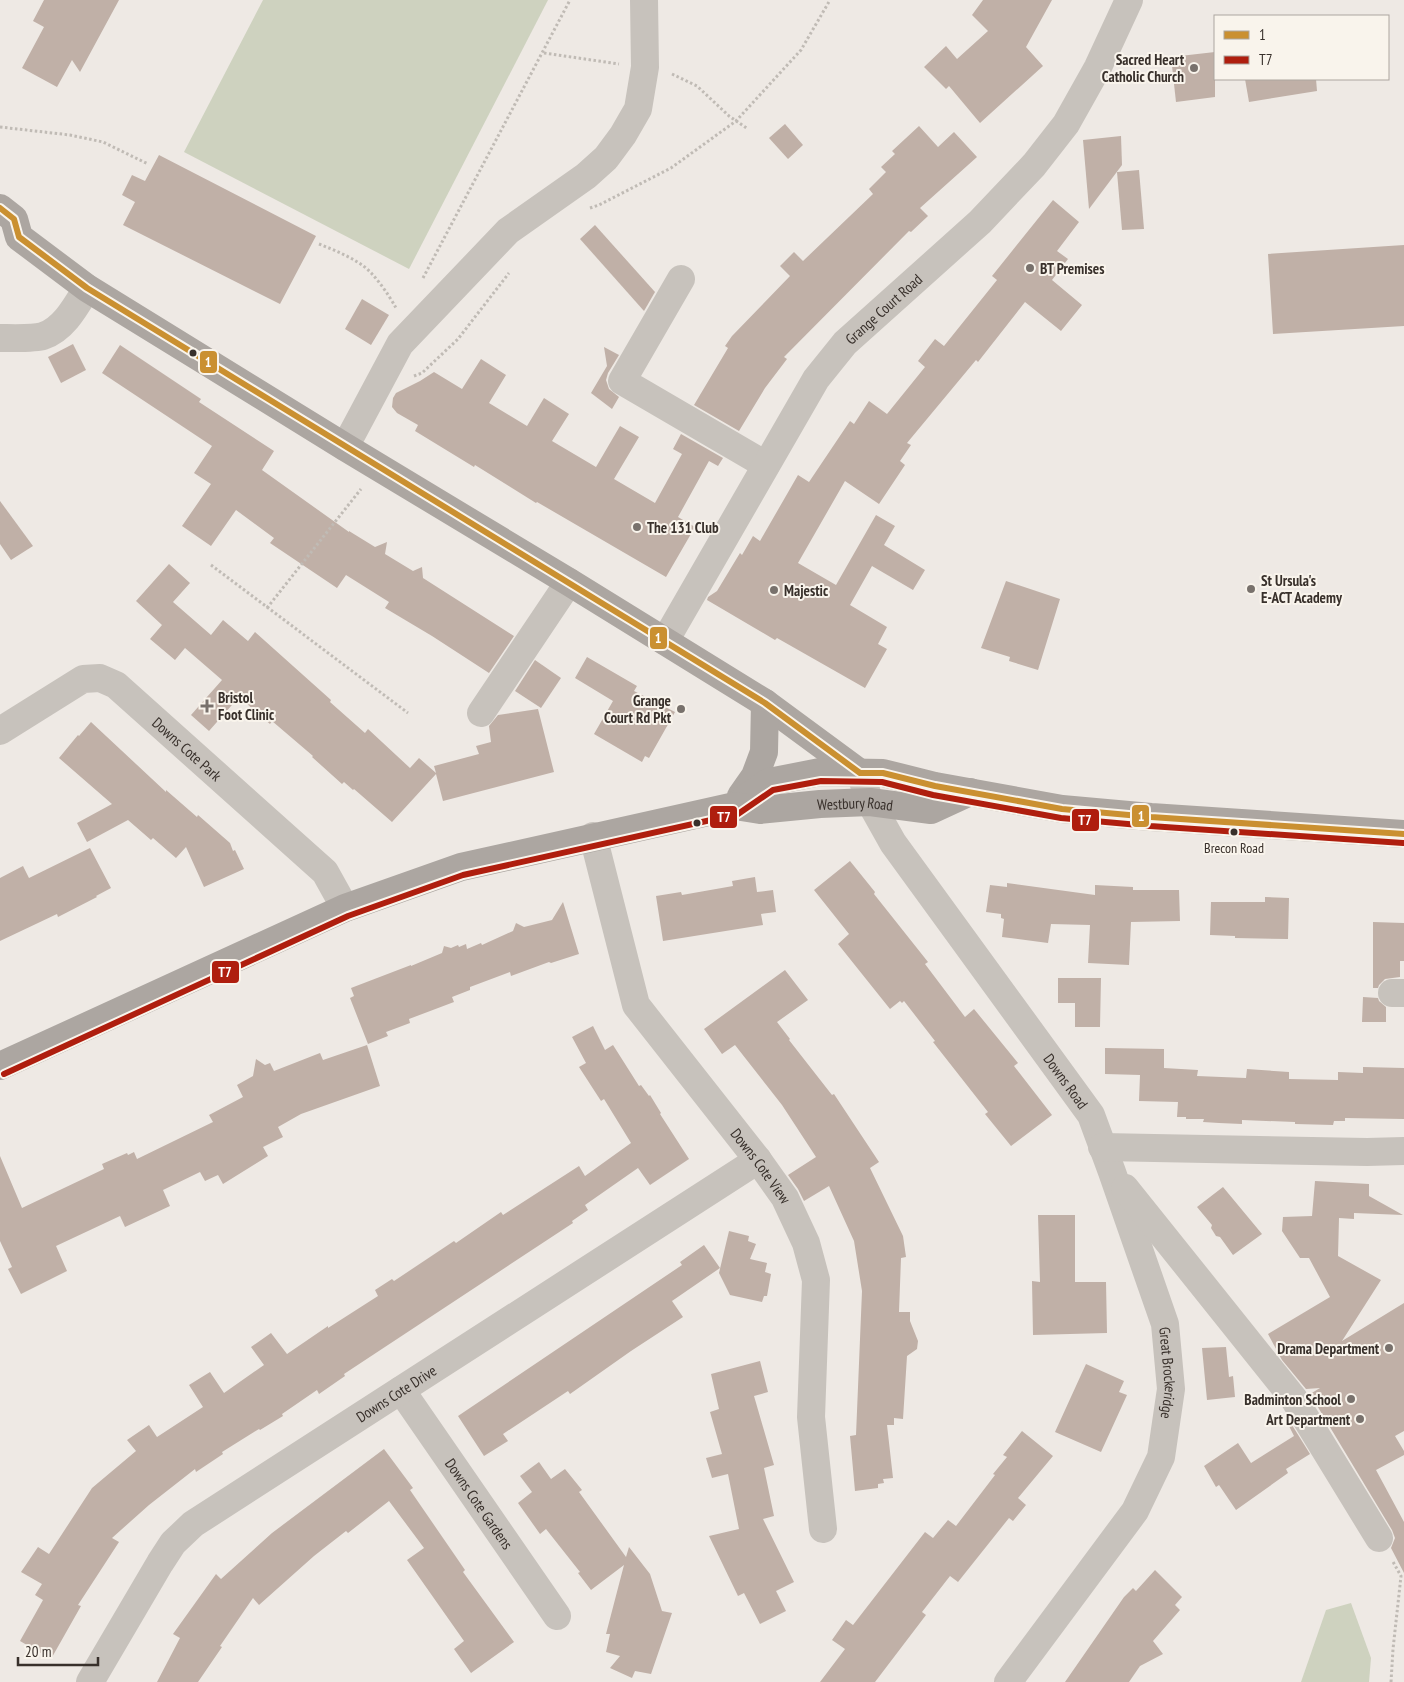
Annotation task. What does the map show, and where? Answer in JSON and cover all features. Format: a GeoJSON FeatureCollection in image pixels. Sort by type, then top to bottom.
{"type":"FeatureCollection","features":[{"type":"Feature","properties":{"kind":"main road"},"geometry":{"type":"LineString","coordinates":[[0,208],[14,219],[10,236],[87,288],[378,468],[570,582],[765,703],[860,773]]}},
{"type":"Feature","properties":{"kind":"main road"},"geometry":{"type":"LineString","coordinates":[[0,1066],[346,908],[461,866],[735,806],[755,776],[764,752],[765,703]]}},
{"type":"Feature","properties":{"kind":"main road","name":"Westbury Road"},"geometry":{"type":"LineString","coordinates":[[735,806],[769,782],[820,772],[883,773],[935,786],[1062,809],[1404,834]]}},
{"type":"Feature","properties":{"kind":"main road","name":"Westbury Road"},"geometry":{"type":"LineString","coordinates":[[735,806],[760,810],[820,804],[870,802],[931,810],[970,792]]}},
{"type":"Feature","properties":{"kind":"street"},"geometry":{"type":"LineString","coordinates":[[345,447],[400,344],[508,231],[586,176],[606,158],[623,135],[638,109],[645,67],[644,0]]}},
{"type":"Feature","properties":{"kind":"street","name":"Grange Court Road"},"geometry":{"type":"LineString","coordinates":[[665,641],[816,379],[845,343],[980,222],[1034,165],[1066,124],[1098,67],[1129,0]]}},
{"type":"Feature","properties":{"kind":"street"},"geometry":{"type":"LineString","coordinates":[[681,279],[622,381],[766,465]]}},
{"type":"Feature","properties":{"kind":"street"},"geometry":{"type":"LineString","coordinates":[[0,338],[42,336],[71,314],[87,288]]}},
{"type":"Feature","properties":{"kind":"street"},"geometry":{"type":"LineString","coordinates":[[482,713],[570,582]]}},
{"type":"Feature","properties":{"kind":"street","name":"Downs Cote Park"},"geometry":{"type":"LineString","coordinates":[[0,731],[83,679],[100,678],[116,685],[325,872],[346,908]]}},
{"type":"Feature","properties":{"kind":"street","name":"Downs Road"},"geometry":{"type":"LineString","coordinates":[[860,773],[870,802],[893,844],[1091,1116],[1102,1147]]}},
{"type":"Feature","properties":{"kind":"street","name":"Downs Cote View"},"geometry":{"type":"LineString","coordinates":[[594,836],[636,1006],[758,1160],[785,1198],[806,1243],[816,1280],[811,1417],[823,1529]]}},
{"type":"Feature","properties":{"kind":"street"},"geometry":{"type":"LineString","coordinates":[[1102,1147],[1404,1151]]}},
{"type":"Feature","properties":{"kind":"street","name":"Great Brockeridge"},"geometry":{"type":"LineString","coordinates":[[1008,1682],[1135,1511],[1161,1457],[1171,1389],[1165,1324],[1102,1147]]}},
{"type":"Feature","properties":{"kind":"street","name":"Downs Cote Drive"},"geometry":{"type":"LineString","coordinates":[[90,1682],[173,1543],[193,1524],[758,1160]]}},
{"type":"Feature","properties":{"kind":"street"},"geometry":{"type":"LineString","coordinates":[[1112,1172],[1294,1399],[1379,1538]]}},
{"type":"Feature","properties":{"kind":"street","name":"Downs Cote Gardens"},"geometry":{"type":"LineString","coordinates":[[401,1390],[556,1616]]}},
{"type":"Feature","properties":{"kind":"path"},"geometry":{"type":"LineString","coordinates":[[420,284],[539,62],[570,0]]}},
{"type":"Feature","properties":{"kind":"path"},"geometry":{"type":"LineString","coordinates":[[582,211],[600,205],[671,168],[736,121],[801,50],[830,0]]}},
{"type":"Feature","properties":{"kind":"path"},"geometry":{"type":"LineString","coordinates":[[0,127],[70,135],[103,142],[148,164]]}},
{"type":"Feature","properties":{"kind":"path"},"geometry":{"type":"LineString","coordinates":[[319,244],[339,252],[363,266],[389,297],[401,318],[414,330]]}},
{"type":"Feature","properties":{"kind":"path"},"geometry":{"type":"LineString","coordinates":[[378,388],[422,373],[458,339],[512,269]]}},
{"type":"Feature","properties":{"kind":"path"},"geometry":{"type":"LineString","coordinates":[[267,608],[378,468]]}},
{"type":"Feature","properties":{"kind":"path"},"geometry":{"type":"LineString","coordinates":[[211,565],[408,713]]}},
{"type":"Feature","properties":{"kind":"path"},"geometry":{"type":"LineString","coordinates":[[1379,1538],[1401,1576],[1391,1682]]}},
{"type":"Feature","properties":{"kind":"green space"},"geometry":{"type":"Polygon","coordinates":[[[263,0],[548,0],[409,269],[184,152],[263,0]]]}},
{"type":"Feature","properties":{"kind":"green space"},"geometry":{"type":"Polygon","coordinates":[[[1351,1603],[1371,1658],[1369,1682],[1301,1682],[1326,1610],[1351,1603]]]}},
{"type":"Feature","properties":{"kind":"building"},"geometry":{"type":"Polygon","coordinates":[[[44,0],[119,0],[80,72],[72,60],[57,87],[22,68],[44,27],[33,21],[44,0]]]}},
{"type":"Feature","properties":{"kind":"building"},"geometry":{"type":"Polygon","coordinates":[[[983,0],[1052,0],[1026,47],[1043,66],[980,123],[949,86],[946,89],[924,67],[946,46],[957,59],[988,31],[972,15],[983,0]]]}},
{"type":"Feature","properties":{"kind":"building"},"geometry":{"type":"Polygon","coordinates":[[[1214,52],[1215,97],[1176,102],[1171,57],[1214,52]]]}},
{"type":"Feature","properties":{"kind":"building"},"geometry":{"type":"Polygon","coordinates":[[[1245,80],[1316,80],[1317,91],[1249,102],[1245,80]]]}},
{"type":"Feature","properties":{"kind":"building"},"geometry":{"type":"Polygon","coordinates":[[[785,124],[803,145],[788,159],[769,138],[785,124]]]}},
{"type":"Feature","properties":{"kind":"building"},"geometry":{"type":"Polygon","coordinates":[[[919,126],[938,147],[954,132],[977,157],[920,208],[928,216],[911,232],[909,231],[784,357],[787,359],[765,388],[739,431],[694,405],[728,348],[725,346],[732,336],[790,276],[780,266],[794,252],[803,261],[873,194],[869,189],[886,172],[881,167],[895,154],[892,151],[919,126]]]}},
{"type":"Feature","properties":{"kind":"building"},"geometry":{"type":"Polygon","coordinates":[[[1121,136],[1122,165],[1089,209],[1083,140],[1121,136]]]}},
{"type":"Feature","properties":{"kind":"building"},"geometry":{"type":"Polygon","coordinates":[[[159,155],[316,236],[280,304],[123,225],[135,202],[122,195],[132,175],[145,181],[159,155]]]}},
{"type":"Feature","properties":{"kind":"building"},"geometry":{"type":"Polygon","coordinates":[[[1139,170],[1144,229],[1122,230],[1117,172],[1139,170]]]}},
{"type":"Feature","properties":{"kind":"building"},"geometry":{"type":"Polygon","coordinates":[[[1053,200],[1079,222],[1057,251],[1068,259],[1052,280],[1082,305],[1061,331],[1025,302],[978,362],[976,360],[907,443],[911,445],[900,461],[905,465],[879,504],[845,481],[798,563],[836,585],[876,515],[895,526],[884,545],[925,570],[913,590],[872,566],[850,605],[887,627],[878,644],[887,649],[865,688],[777,638],[775,640],[707,600],[708,597],[717,591],[740,553],[742,555],[753,536],[760,541],[798,475],[809,482],[850,421],[854,424],[869,401],[887,414],[925,367],[918,361],[935,339],[944,346],[997,280],[992,276],[1053,200]]]}},
{"type":"Feature","properties":{"kind":"building"},"geometry":{"type":"Polygon","coordinates":[[[595,225],[655,292],[644,311],[580,239],[595,225]]]}},
{"type":"Feature","properties":{"kind":"building"},"geometry":{"type":"Polygon","coordinates":[[[1404,245],[1404,326],[1273,334],[1268,254],[1404,245]]]}},
{"type":"Feature","properties":{"kind":"building"},"geometry":{"type":"Polygon","coordinates":[[[362,299],[389,315],[371,345],[345,329],[362,299]]]}},
{"type":"Feature","properties":{"kind":"building"},"geometry":{"type":"Polygon","coordinates":[[[73,344],[86,370],[61,383],[48,357],[73,344]]]}},
{"type":"Feature","properties":{"kind":"building"},"geometry":{"type":"Polygon","coordinates":[[[120,345],[201,399],[199,402],[274,451],[262,470],[349,532],[375,547],[387,542],[385,554],[413,571],[422,567],[423,578],[514,636],[489,673],[385,608],[389,602],[346,575],[337,588],[270,543],[274,538],[236,510],[211,546],[182,526],[211,484],[194,473],[212,446],[102,373],[120,345]]]}},
{"type":"Feature","properties":{"kind":"building"},"geometry":{"type":"Polygon","coordinates":[[[604,347],[619,355],[606,380],[609,389],[619,397],[612,409],[591,393],[607,366],[604,347]]]}},
{"type":"Feature","properties":{"kind":"building"},"geometry":{"type":"Polygon","coordinates":[[[481,359],[506,375],[489,403],[527,426],[544,398],[569,414],[552,441],[596,467],[620,426],[639,437],[614,479],[655,503],[682,454],[673,449],[681,434],[723,458],[718,466],[709,461],[678,517],[695,527],[666,577],[415,431],[418,425],[397,413],[392,407],[393,398],[396,393],[434,372],[462,389],[481,359]]]}},
{"type":"Feature","properties":{"kind":"building"},"geometry":{"type":"Polygon","coordinates":[[[0,501],[33,546],[11,560],[0,544],[0,501]]]}},
{"type":"Feature","properties":{"kind":"building"},"geometry":{"type":"Polygon","coordinates":[[[169,564],[190,583],[173,602],[211,635],[223,620],[248,641],[255,632],[365,733],[368,729],[410,768],[419,758],[436,773],[434,766],[479,754],[476,746],[491,742],[489,726],[498,715],[538,709],[554,772],[443,801],[436,774],[392,822],[354,789],[344,782],[342,784],[272,721],[270,724],[239,697],[209,731],[191,715],[222,680],[185,648],[175,660],[150,639],[162,625],[136,601],[169,564]]]}},
{"type":"Feature","properties":{"kind":"building"},"geometry":{"type":"Polygon","coordinates":[[[1006,581],[1060,599],[1038,670],[1009,661],[1010,657],[981,648],[1006,581]]]}},
{"type":"Feature","properties":{"kind":"building"},"geometry":{"type":"Polygon","coordinates":[[[587,657],[637,686],[634,691],[675,712],[649,758],[645,756],[642,762],[594,734],[613,701],[575,678],[587,657]]]}},
{"type":"Feature","properties":{"kind":"building"},"geometry":{"type":"Polygon","coordinates":[[[535,660],[561,678],[541,708],[515,691],[535,660]]]}},
{"type":"Feature","properties":{"kind":"building"},"geometry":{"type":"Polygon","coordinates":[[[91,722],[166,792],[166,790],[230,843],[244,869],[204,887],[186,847],[176,858],[128,820],[87,842],[77,823],[112,804],[59,758],[91,722]]]}},
{"type":"Feature","properties":{"kind":"building"},"geometry":{"type":"Polygon","coordinates":[[[90,848],[111,888],[58,917],[57,914],[0,941],[0,878],[23,866],[29,878],[90,848]]]}},
{"type":"Feature","properties":{"kind":"building"},"geometry":{"type":"Polygon","coordinates":[[[850,861],[928,962],[925,964],[965,1017],[974,1009],[1018,1063],[1014,1066],[1052,1115],[1011,1146],[985,1114],[988,1112],[933,1042],[935,1041],[904,1001],[902,1003],[900,1001],[890,1009],[838,944],[849,934],[814,890],[850,861]]]}},
{"type":"Feature","properties":{"kind":"building"},"geometry":{"type":"Polygon","coordinates":[[[755,877],[757,892],[773,890],[776,912],[761,914],[763,925],[663,941],[656,896],[681,892],[682,895],[733,886],[732,881],[755,877]]]}},
{"type":"Feature","properties":{"kind":"building"},"geometry":{"type":"Polygon","coordinates":[[[1007,883],[1095,895],[1095,885],[1133,887],[1133,890],[1179,890],[1180,921],[1131,922],[1129,965],[1088,963],[1090,925],[1051,924],[1048,943],[1002,937],[1004,919],[1001,918],[1001,914],[986,912],[990,885],[1007,887],[1007,883]]]}},
{"type":"Feature","properties":{"kind":"building"},"geometry":{"type":"Polygon","coordinates":[[[1265,897],[1289,898],[1288,939],[1235,938],[1235,936],[1210,935],[1211,902],[1265,902],[1265,897]]]}},
{"type":"Feature","properties":{"kind":"building"},"geometry":{"type":"Polygon","coordinates":[[[563,902],[579,954],[549,962],[511,976],[510,972],[470,987],[470,990],[452,997],[454,1002],[409,1019],[410,1023],[386,1032],[388,1036],[368,1044],[350,998],[354,996],[351,988],[442,953],[444,946],[451,948],[466,944],[467,949],[481,943],[482,945],[513,931],[516,923],[524,927],[552,920],[563,902]]]}},
{"type":"Feature","properties":{"kind":"building"},"geometry":{"type":"Polygon","coordinates":[[[1373,922],[1404,923],[1404,961],[1400,961],[1400,977],[1385,979],[1378,988],[1373,988],[1373,922]]]}},
{"type":"Feature","properties":{"kind":"building"},"geometry":{"type":"Polygon","coordinates":[[[785,970],[808,1000],[777,1022],[832,1095],[834,1094],[879,1162],[870,1168],[903,1236],[906,1257],[901,1258],[899,1312],[910,1312],[910,1321],[918,1341],[917,1349],[907,1356],[903,1419],[894,1418],[894,1425],[887,1425],[893,1478],[883,1479],[884,1483],[878,1484],[878,1488],[855,1491],[850,1436],[856,1435],[862,1291],[854,1241],[829,1186],[804,1201],[788,1175],[816,1157],[782,1105],[735,1045],[722,1054],[704,1029],[785,970]]]}},
{"type":"Feature","properties":{"kind":"building"},"geometry":{"type":"Polygon","coordinates":[[[1058,978],[1101,978],[1100,1027],[1075,1027],[1075,1003],[1058,1003],[1058,978]]]}},
{"type":"Feature","properties":{"kind":"building"},"geometry":{"type":"Polygon","coordinates":[[[1363,997],[1378,998],[1386,1007],[1386,1022],[1362,1022],[1363,997]]]}},
{"type":"Feature","properties":{"kind":"building"},"geometry":{"type":"Polygon","coordinates":[[[593,1026],[605,1050],[613,1045],[639,1086],[641,1085],[650,1095],[689,1159],[650,1185],[638,1168],[585,1205],[588,1210],[572,1221],[573,1223],[344,1374],[345,1376],[319,1394],[317,1390],[282,1414],[283,1416],[222,1452],[223,1454],[196,1472],[195,1469],[149,1505],[112,1538],[119,1542],[78,1605],[81,1606],[51,1659],[20,1641],[43,1600],[35,1595],[42,1584],[21,1572],[38,1547],[49,1554],[92,1488],[136,1451],[127,1440],[149,1425],[157,1437],[203,1407],[189,1385],[210,1372],[224,1393],[264,1365],[251,1347],[271,1333],[287,1354],[328,1326],[328,1328],[378,1296],[375,1290],[392,1279],[394,1281],[454,1241],[456,1243],[501,1212],[503,1215],[579,1166],[585,1176],[631,1143],[604,1099],[601,1101],[579,1067],[586,1063],[572,1037],[593,1026]]]}},
{"type":"Feature","properties":{"kind":"building"},"geometry":{"type":"Polygon","coordinates":[[[367,1045],[380,1086],[301,1114],[278,1127],[283,1137],[263,1147],[268,1156],[223,1184],[218,1175],[205,1181],[200,1172],[163,1190],[170,1206],[125,1227],[120,1216],[56,1246],[67,1271],[21,1294],[8,1269],[12,1267],[0,1241],[0,1156],[22,1208],[104,1169],[102,1164],[127,1153],[128,1155],[134,1152],[137,1159],[213,1122],[209,1115],[243,1097],[237,1085],[253,1076],[256,1059],[265,1065],[270,1063],[274,1071],[320,1053],[323,1060],[367,1045]]]}},
{"type":"Feature","properties":{"kind":"building"},"geometry":{"type":"Polygon","coordinates":[[[1105,1048],[1164,1049],[1164,1068],[1198,1070],[1197,1076],[1246,1078],[1247,1069],[1289,1072],[1289,1079],[1338,1080],[1338,1072],[1363,1073],[1363,1067],[1404,1068],[1404,1119],[1345,1118],[1345,1121],[1334,1121],[1333,1125],[1242,1120],[1242,1124],[1219,1123],[1203,1122],[1204,1119],[1177,1117],[1178,1102],[1139,1101],[1140,1075],[1105,1074],[1105,1048]]]}},
{"type":"Feature","properties":{"kind":"building","name":"Badminton School"},"geometry":{"type":"Polygon","coordinates":[[[1315,1181],[1369,1184],[1369,1196],[1403,1215],[1354,1213],[1354,1219],[1339,1218],[1338,1256],[1381,1280],[1342,1341],[1404,1303],[1404,1431],[1395,1436],[1404,1451],[1404,1455],[1376,1470],[1404,1522],[1404,1573],[1391,1548],[1395,1538],[1392,1530],[1310,1394],[1320,1388],[1306,1389],[1282,1360],[1268,1334],[1330,1297],[1309,1258],[1300,1258],[1282,1231],[1283,1217],[1312,1216],[1315,1181]]]}},
{"type":"Feature","properties":{"kind":"building"},"geometry":{"type":"Polygon","coordinates":[[[1223,1187],[1262,1234],[1233,1255],[1220,1237],[1216,1236],[1211,1228],[1212,1225],[1197,1207],[1223,1187]]]}},
{"type":"Feature","properties":{"kind":"building"},"geometry":{"type":"Polygon","coordinates":[[[1038,1215],[1075,1215],[1075,1282],[1106,1282],[1107,1333],[1033,1335],[1032,1281],[1040,1282],[1038,1215]]]}},
{"type":"Feature","properties":{"kind":"building"},"geometry":{"type":"Polygon","coordinates":[[[729,1231],[749,1236],[748,1241],[756,1244],[750,1259],[767,1263],[765,1272],[771,1274],[767,1296],[764,1296],[762,1302],[730,1295],[719,1273],[729,1231]]]}},
{"type":"Feature","properties":{"kind":"building"},"geometry":{"type":"Polygon","coordinates":[[[704,1245],[720,1268],[672,1301],[683,1317],[570,1394],[568,1391],[503,1434],[508,1441],[484,1456],[458,1416],[682,1265],[680,1262],[704,1245]]]}},
{"type":"Feature","properties":{"kind":"building"},"geometry":{"type":"Polygon","coordinates":[[[1226,1347],[1229,1377],[1233,1376],[1235,1397],[1207,1400],[1202,1348],[1226,1347]]]}},
{"type":"Feature","properties":{"kind":"building"},"geometry":{"type":"Polygon","coordinates":[[[760,1361],[768,1392],[754,1396],[774,1465],[764,1468],[774,1516],[763,1519],[794,1582],[776,1591],[786,1611],[760,1624],[744,1593],[738,1596],[709,1536],[739,1529],[728,1474],[712,1478],[706,1458],[722,1454],[710,1412],[719,1409],[711,1374],[760,1361]]]}},
{"type":"Feature","properties":{"kind":"building"},"geometry":{"type":"Polygon","coordinates":[[[1086,1364],[1124,1381],[1119,1392],[1127,1395],[1101,1452],[1055,1432],[1086,1364]]]}},
{"type":"Feature","properties":{"kind":"building"},"geometry":{"type":"Polygon","coordinates":[[[1292,1425],[1310,1454],[1286,1469],[1288,1473],[1236,1510],[1219,1485],[1216,1487],[1204,1466],[1238,1443],[1251,1463],[1294,1436],[1289,1426],[1292,1425]]]}},
{"type":"Feature","properties":{"kind":"building"},"geometry":{"type":"Polygon","coordinates":[[[1022,1431],[1053,1456],[1018,1498],[1026,1505],[1013,1521],[1009,1518],[958,1582],[950,1576],[922,1612],[926,1615],[875,1682],[820,1682],[845,1649],[832,1640],[846,1620],[853,1625],[925,1532],[933,1538],[948,1520],[956,1526],[995,1475],[993,1474],[1007,1457],[1003,1455],[1022,1431]]]}},
{"type":"Feature","properties":{"kind":"building"},"geometry":{"type":"Polygon","coordinates":[[[384,1449],[413,1488],[410,1490],[465,1570],[463,1572],[514,1642],[471,1673],[454,1649],[464,1641],[407,1560],[424,1548],[389,1501],[348,1533],[346,1531],[314,1556],[259,1605],[253,1598],[198,1682],[157,1682],[180,1638],[173,1634],[216,1574],[221,1579],[272,1533],[384,1449]]]}},
{"type":"Feature","properties":{"kind":"building"},"geometry":{"type":"Polygon","coordinates":[[[539,1462],[551,1479],[565,1469],[582,1490],[579,1492],[626,1557],[629,1547],[650,1574],[662,1611],[672,1613],[651,1674],[635,1671],[632,1678],[610,1668],[620,1656],[606,1652],[610,1634],[606,1634],[624,1565],[591,1590],[578,1573],[580,1572],[546,1529],[540,1534],[518,1503],[532,1492],[520,1476],[539,1462]]]}},
{"type":"Feature","properties":{"kind":"building"},"geometry":{"type":"Polygon","coordinates":[[[1155,1570],[1182,1597],[1175,1605],[1180,1610],[1153,1641],[1163,1654],[1140,1666],[1129,1682],[1065,1682],[1124,1597],[1133,1588],[1136,1591],[1155,1570]]]}},
{"type":"Feature","properties":{"kind":"transit line","name":"1"},"geometry":{"type":"LineString","coordinates":[[0,208],[14,219],[19,237],[87,288],[765,703],[860,773],[883,773],[935,786],[1062,809],[1404,834]]}},
{"type":"Feature","properties":{"kind":"transit line","name":"T7"},"geometry":{"type":"LineString","coordinates":[[4,1074],[348,916],[463,875],[738,814],[773,790],[821,781],[882,782],[933,795],[1061,818],[1403,843]]}},
{"type":"Feature","properties":{"kind":"place","name":"Sacred Heart Catholic Church"},"geometry":{"type":"Point","coordinates":[1194,68]}},
{"type":"Feature","properties":{"kind":"place","name":"BT Premises"},"geometry":{"type":"Point","coordinates":[1030,268]}},
{"type":"Feature","properties":{"kind":"place","name":"The 131 Club"},"geometry":{"type":"Point","coordinates":[637,527]}},
{"type":"Feature","properties":{"kind":"place","name":"St Ursula's E-ACT Academy"},"geometry":{"type":"Point","coordinates":[1251,589]}},
{"type":"Feature","properties":{"kind":"place","name":"Majestic"},"geometry":{"type":"Point","coordinates":[774,590]}},
{"type":"Feature","properties":{"kind":"place","name":"Bristol Foot Clinic"},"geometry":{"type":"Point","coordinates":[207,706]}},
{"type":"Feature","properties":{"kind":"place","name":"Grange Court Rd Pkt"},"geometry":{"type":"Point","coordinates":[681,709]}},
{"type":"Feature","properties":{"kind":"place","name":"Brecon Road"},"geometry":{"type":"Point","coordinates":[1234,832]}},
{"type":"Feature","properties":{"kind":"place","name":"Drama Department"},"geometry":{"type":"Point","coordinates":[1389,1348]}},
{"type":"Feature","properties":{"kind":"place","name":"Badminton School"},"geometry":{"type":"Point","coordinates":[1351,1399]}},
{"type":"Feature","properties":{"kind":"place","name":"Art Department"},"geometry":{"type":"Point","coordinates":[1360,1419]}}]}
